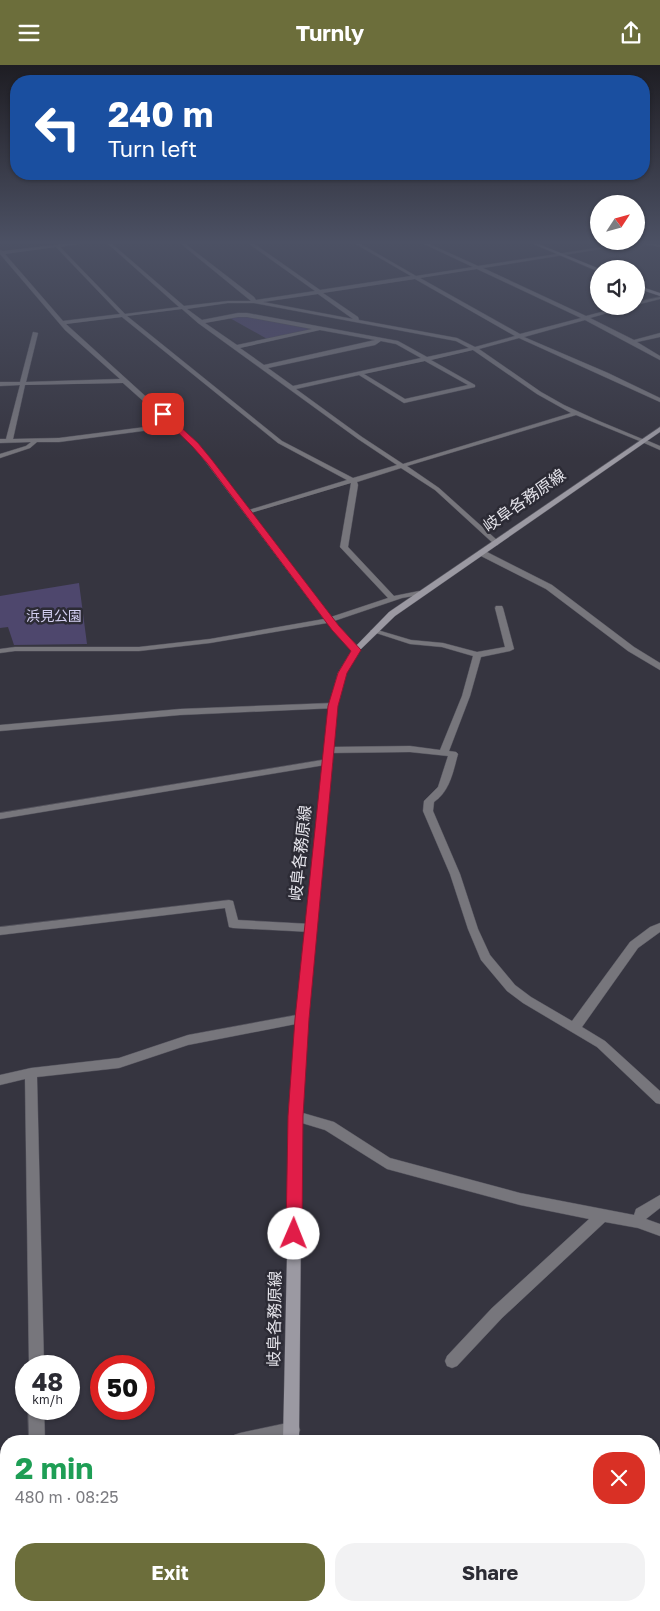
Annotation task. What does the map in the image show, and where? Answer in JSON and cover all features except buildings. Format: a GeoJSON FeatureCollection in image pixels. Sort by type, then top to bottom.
{"type":"FeatureCollection","features":[{"type":"Feature","properties":{"kind":"main road","name":"岐阜各務原線"},"geometry":{"type":"LineString","coordinates":[[291,1435],[296,1116],[302,1019],[333,706],[342,673],[356,650],[392,614],[660,429]]}},
{"type":"Feature","properties":{"kind":"street"},"geometry":{"type":"LineString","coordinates":[[55,315],[195,444],[330,620],[356,650]]}},
{"type":"Feature","properties":{"kind":"street"},"geometry":{"type":"LineString","coordinates":[[62,323],[131,315]]}},
{"type":"Feature","properties":{"kind":"street"},"geometry":{"type":"LineString","coordinates":[[192,315],[360,438],[437,489],[495,543]]}},
{"type":"Feature","properties":{"kind":"street"},"geometry":{"type":"LineString","coordinates":[[200,321],[237,315]]}},
{"type":"Feature","properties":{"kind":"street"},"geometry":{"type":"LineString","coordinates":[[249,315],[398,343],[473,386],[404,401],[359,373]]}},
{"type":"Feature","properties":{"kind":"street"},"geometry":{"type":"LineString","coordinates":[[325,315],[457,340],[477,348],[550,400],[660,449]]}},
{"type":"Feature","properties":{"kind":"street"},"geometry":{"type":"LineString","coordinates":[[352,315],[356,318],[356,321]]}},
{"type":"Feature","properties":{"kind":"street"},"geometry":{"type":"LineString","coordinates":[[484,315],[522,337],[660,400]]}},
{"type":"Feature","properties":{"kind":"street"},"geometry":{"type":"LineString","coordinates":[[578,315],[633,342],[660,358]]}},
{"type":"Feature","properties":{"kind":"street"},"geometry":{"type":"LineString","coordinates":[[292,388],[477,348],[598,315]]}},
{"type":"Feature","properties":{"kind":"street"},"geometry":{"type":"LineString","coordinates":[[125,316],[280,441],[353,481],[355,485],[344,547],[393,599]]}},
{"type":"Feature","properties":{"kind":"street"},"geometry":{"type":"LineString","coordinates":[[236,347],[320,329]]}},
{"type":"Feature","properties":{"kind":"street"},"geometry":{"type":"LineString","coordinates":[[9,441],[35,333]]}},
{"type":"Feature","properties":{"kind":"street"},"geometry":{"type":"LineString","coordinates":[[633,342],[660,335]]}},
{"type":"Feature","properties":{"kind":"street"},"geometry":{"type":"LineString","coordinates":[[264,367],[375,343],[380,340]]}},
{"type":"Feature","properties":{"kind":"street"},"geometry":{"type":"LineString","coordinates":[[0,384],[126,381]]}},
{"type":"Feature","properties":{"kind":"street"},"geometry":{"type":"LineString","coordinates":[[249,512],[577,413]]}},
{"type":"Feature","properties":{"kind":"street"},"geometry":{"type":"LineString","coordinates":[[0,441],[35,442],[176,425]]}},
{"type":"Feature","properties":{"kind":"street"},"geometry":{"type":"LineString","coordinates":[[0,456],[28,447],[35,442]]}},
{"type":"Feature","properties":{"kind":"street"},"geometry":{"type":"LineString","coordinates":[[482,553],[548,587],[631,649],[660,667]]}},
{"type":"Feature","properties":{"kind":"street"},"geometry":{"type":"LineString","coordinates":[[0,651],[15,649],[139,649],[210,641],[330,620],[393,599],[420,593]]}},
{"type":"Feature","properties":{"kind":"street"},"geometry":{"type":"LineString","coordinates":[[374,631],[410,642],[443,645],[477,655],[510,649],[499,608]]}},
{"type":"Feature","properties":{"kind":"street"},"geometry":{"type":"LineString","coordinates":[[444,752],[466,696],[477,655]]}},
{"type":"Feature","properties":{"kind":"street"},"geometry":{"type":"LineString","coordinates":[[0,727],[180,712],[333,706]]}},
{"type":"Feature","properties":{"kind":"street"},"geometry":{"type":"LineString","coordinates":[[329,750],[410,749],[444,752],[453,755],[442,790],[438,796],[429,801],[428,811],[455,874],[473,929],[485,957],[511,988],[574,1029],[601,1044],[629,1068],[660,1099]]}},
{"type":"Feature","properties":{"kind":"street"},"geometry":{"type":"LineString","coordinates":[[0,816],[328,761]]}},
{"type":"Feature","properties":{"kind":"street"},"geometry":{"type":"LineString","coordinates":[[0,931],[229,905],[233,924],[311,928]]}},
{"type":"Feature","properties":{"kind":"street"},"geometry":{"type":"LineString","coordinates":[[574,1029],[634,945],[660,927]]}},
{"type":"Feature","properties":{"kind":"street"},"geometry":{"type":"LineString","coordinates":[[0,1080],[31,1073],[118,1063],[188,1040],[302,1019]]}},
{"type":"Feature","properties":{"kind":"street"},"geometry":{"type":"LineString","coordinates":[[31,1073],[36,1355]]}},
{"type":"Feature","properties":{"kind":"street"},"geometry":{"type":"LineString","coordinates":[[296,1116],[329,1126],[387,1163],[520,1199],[638,1222],[660,1230]]}},
{"type":"Feature","properties":{"kind":"street"},"geometry":{"type":"LineString","coordinates":[[638,1222],[641,1213],[660,1201]]}},
{"type":"Feature","properties":{"kind":"street"},"geometry":{"type":"LineString","coordinates":[[452,1361],[497,1313],[602,1215]]}},
{"type":"Feature","properties":{"kind":"street"},"geometry":{"type":"LineString","coordinates":[[36,1420],[37,1435]]}},
{"type":"Feature","properties":{"kind":"green space"},"geometry":{"type":"Polygon","coordinates":[[[239,315],[320,329],[269,340],[228,317],[239,315]]]}},
{"type":"Feature","properties":{"kind":"green space","name":"浜見公園"},"geometry":{"type":"Polygon","coordinates":[[[79,583],[87,644],[14,645],[8,627],[0,628],[0,596],[79,583]]]}},
{"type":"Feature","properties":{"kind":"route"},"geometry":{"type":"LineString","coordinates":[[163,414],[195,444],[209,461],[336,628],[356,650],[342,673],[333,706],[302,1019],[296,1116],[294,1234]]}}]}
